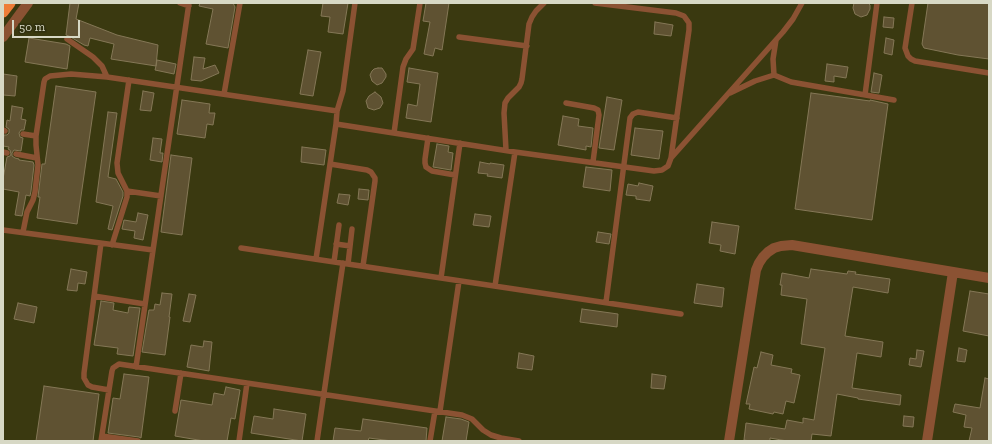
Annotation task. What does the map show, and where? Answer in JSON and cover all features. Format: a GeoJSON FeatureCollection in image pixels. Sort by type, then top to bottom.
{"type":"FeatureCollection","features":[{"type":"Feature","properties":{"kind":"highway"},"geometry":{"type":"LineString","coordinates":[[3,12],[10,3]]}},
{"type":"Feature","properties":{"kind":"street"},"geometry":{"type":"LineString","coordinates":[[3,37],[28,3]]}},
{"type":"Feature","properties":{"kind":"street"},"geometry":{"type":"LineString","coordinates":[[729,441],[756,270],[763,257],[774,248],[792,245],[989,278]]}},
{"type":"Feature","properties":{"kind":"street"},"geometry":{"type":"LineString","coordinates":[[927,441],[953,272]]}},
{"type":"Feature","properties":{"kind":"lane"},"geometry":{"type":"LineString","coordinates":[[136,366],[189,5],[180,3]]}},
{"type":"Feature","properties":{"kind":"lane"},"geometry":{"type":"LineString","coordinates":[[224,94],[240,3]]}},
{"type":"Feature","properties":{"kind":"lane"},"geometry":{"type":"LineString","coordinates":[[316,260],[337,111],[343,91],[355,3]]}},
{"type":"Feature","properties":{"kind":"lane"},"geometry":{"type":"LineString","coordinates":[[394,133],[403,67],[406,59],[412,53],[420,3]]}},
{"type":"Feature","properties":{"kind":"lane"},"geometry":{"type":"LineString","coordinates":[[506,150],[504,108],[508,98],[521,83],[529,24],[536,11],[544,3]]}},
{"type":"Feature","properties":{"kind":"lane"},"geometry":{"type":"LineString","coordinates":[[336,124],[515,152],[624,167],[658,171],[662,170],[668,166],[671,158],[690,30],[689,23],[684,16],[676,13],[595,3]]}},
{"type":"Feature","properties":{"kind":"lane"},"geometry":{"type":"LineString","coordinates":[[671,158],[777,39],[793,19],[802,3]]}},
{"type":"Feature","properties":{"kind":"lane"},"geometry":{"type":"LineString","coordinates":[[865,95],[878,3]]}},
{"type":"Feature","properties":{"kind":"lane"},"geometry":{"type":"LineString","coordinates":[[912,3],[905,48],[911,59],[915,61],[989,73]]}},
{"type":"Feature","properties":{"kind":"lane"},"geometry":{"type":"LineString","coordinates":[[458,37],[527,46]]}},
{"type":"Feature","properties":{"kind":"lane"},"geometry":{"type":"LineString","coordinates":[[68,39],[102,66],[107,77]]}},
{"type":"Feature","properties":{"kind":"lane"},"geometry":{"type":"LineString","coordinates":[[774,75],[773,59],[777,39]]}},
{"type":"Feature","properties":{"kind":"lane"},"geometry":{"type":"LineString","coordinates":[[23,232],[27,212],[34,196],[38,165],[36,136],[44,82],[47,77],[53,75],[71,74],[107,77],[337,111]]}},
{"type":"Feature","properties":{"kind":"lane"},"geometry":{"type":"LineString","coordinates":[[727,95],[774,75],[791,82],[894,100]]}},
{"type":"Feature","properties":{"kind":"lane"},"geometry":{"type":"LineString","coordinates":[[112,245],[127,197],[127,191],[118,173],[117,163],[129,80]]}},
{"type":"Feature","properties":{"kind":"lane"},"geometry":{"type":"LineString","coordinates":[[566,103],[598,110],[599,115],[593,162]]}},
{"type":"Feature","properties":{"kind":"lane"},"geometry":{"type":"LineString","coordinates":[[606,302],[630,118],[638,112],[677,118]]}},
{"type":"Feature","properties":{"kind":"lane"},"geometry":{"type":"LineString","coordinates":[[24,134],[36,136]]}},
{"type":"Feature","properties":{"kind":"lane"},"geometry":{"type":"LineString","coordinates":[[428,138],[425,159],[426,167],[432,171],[455,175]]}},
{"type":"Feature","properties":{"kind":"lane"},"geometry":{"type":"LineString","coordinates":[[441,278],[460,143]]}},
{"type":"Feature","properties":{"kind":"lane"},"geometry":{"type":"LineString","coordinates":[[495,286],[515,152]]}},
{"type":"Feature","properties":{"kind":"lane"},"geometry":{"type":"LineString","coordinates":[[16,154],[37,158]]}},
{"type":"Feature","properties":{"kind":"lane"},"geometry":{"type":"LineString","coordinates":[[330,164],[367,170],[375,178],[363,266]]}},
{"type":"Feature","properties":{"kind":"lane"},"geometry":{"type":"LineString","coordinates":[[127,191],[161,196]]}},
{"type":"Feature","properties":{"kind":"lane"},"geometry":{"type":"LineString","coordinates":[[334,262],[339,226]]}},
{"type":"Feature","properties":{"kind":"lane"},"geometry":{"type":"LineString","coordinates":[[317,441],[345,264],[350,246],[352,229]]}},
{"type":"Feature","properties":{"kind":"lane"},"geometry":{"type":"LineString","coordinates":[[3,230],[153,250]]}},
{"type":"Feature","properties":{"kind":"lane"},"geometry":{"type":"LineString","coordinates":[[100,243],[84,378],[88,385],[92,388],[109,390]]}},
{"type":"Feature","properties":{"kind":"lane"},"geometry":{"type":"LineString","coordinates":[[336,244],[350,246]]}},
{"type":"Feature","properties":{"kind":"lane"},"geometry":{"type":"LineString","coordinates":[[241,248],[681,314]]}},
{"type":"Feature","properties":{"kind":"lane"},"geometry":{"type":"LineString","coordinates":[[430,441],[437,411],[459,281]]}},
{"type":"Feature","properties":{"kind":"lane"},"geometry":{"type":"LineString","coordinates":[[94,296],[145,304]]}},
{"type":"Feature","properties":{"kind":"lane"},"geometry":{"type":"LineString","coordinates":[[138,441],[102,438],[112,371],[116,365],[119,364],[466,416],[472,419],[483,430],[491,435],[519,441]]}},
{"type":"Feature","properties":{"kind":"lane"},"geometry":{"type":"LineString","coordinates":[[175,411],[180,373]]}},
{"type":"Feature","properties":{"kind":"lane"},"geometry":{"type":"LineString","coordinates":[[242,441],[239,441],[247,383]]}},
{"type":"Feature","properties":{"kind":"shaded area"},"geometry":{"type":"Polygon","coordinates":[[[3,3],[989,3],[989,441],[3,441],[3,3]]]}},
{"type":"Feature","properties":{"kind":"building"},"geometry":{"type":"Polygon","coordinates":[[[70,3],[79,3],[76,19],[117,35],[158,45],[156,66],[111,59],[114,44],[90,38],[88,46],[66,35],[70,3]]]}},
{"type":"Feature","properties":{"kind":"building"},"geometry":{"type":"Polygon","coordinates":[[[200,3],[233,3],[235,7],[228,48],[206,44],[213,9],[199,6],[200,3]]]}},
{"type":"Feature","properties":{"kind":"building"},"geometry":{"type":"Polygon","coordinates":[[[323,3],[348,3],[343,34],[328,32],[330,17],[321,16],[323,3]]]}},
{"type":"Feature","properties":{"kind":"building"},"geometry":{"type":"Polygon","coordinates":[[[426,3],[449,3],[442,50],[435,48],[433,56],[424,54],[430,22],[423,21],[426,3]]]}},
{"type":"Feature","properties":{"kind":"building"},"geometry":{"type":"Polygon","coordinates":[[[854,3],[868,3],[870,5],[870,9],[867,15],[861,17],[855,14],[853,8],[854,3]]]}},
{"type":"Feature","properties":{"kind":"building"},"geometry":{"type":"Polygon","coordinates":[[[928,3],[989,3],[989,59],[958,55],[924,48],[922,44],[928,3]]]}},
{"type":"Feature","properties":{"kind":"building"},"geometry":{"type":"Polygon","coordinates":[[[884,17],[894,18],[893,28],[883,27],[884,17]]]}},
{"type":"Feature","properties":{"kind":"building"},"geometry":{"type":"Polygon","coordinates":[[[655,22],[673,25],[671,36],[654,34],[655,22]]]}},
{"type":"Feature","properties":{"kind":"building"},"geometry":{"type":"Polygon","coordinates":[[[29,38],[70,46],[67,69],[25,62],[29,38]]]}},
{"type":"Feature","properties":{"kind":"building"},"geometry":{"type":"Polygon","coordinates":[[[886,38],[894,40],[892,55],[884,53],[886,38]]]}},
{"type":"Feature","properties":{"kind":"building"},"geometry":{"type":"Polygon","coordinates":[[[308,50],[321,52],[313,96],[300,94],[308,50]]]}},
{"type":"Feature","properties":{"kind":"building"},"geometry":{"type":"Polygon","coordinates":[[[194,57],[205,58],[203,69],[215,65],[219,73],[201,81],[191,80],[194,57]]]}},
{"type":"Feature","properties":{"kind":"building"},"geometry":{"type":"Polygon","coordinates":[[[157,60],[176,64],[174,74],[155,70],[157,60]]]}},
{"type":"Feature","properties":{"kind":"building"},"geometry":{"type":"Polygon","coordinates":[[[827,64],[848,67],[846,78],[834,76],[834,82],[825,81],[827,64]]]}},
{"type":"Feature","properties":{"kind":"building"},"geometry":{"type":"Polygon","coordinates":[[[382,68],[386,74],[386,77],[382,83],[377,85],[372,81],[370,75],[374,69],[382,68]]]}},
{"type":"Feature","properties":{"kind":"building"},"geometry":{"type":"Polygon","coordinates":[[[409,68],[438,73],[431,122],[406,118],[408,104],[417,106],[420,84],[407,82],[409,68]]]}},
{"type":"Feature","properties":{"kind":"building"},"geometry":{"type":"Polygon","coordinates":[[[874,73],[882,75],[879,93],[871,92],[874,73]]]}},
{"type":"Feature","properties":{"kind":"building"},"geometry":{"type":"Polygon","coordinates":[[[3,74],[17,76],[15,96],[3,95],[3,74]]]}},
{"type":"Feature","properties":{"kind":"building"},"geometry":{"type":"Polygon","coordinates":[[[56,86],[96,92],[77,224],[37,218],[42,164],[45,164],[56,86]]]}},
{"type":"Feature","properties":{"kind":"building"},"geometry":{"type":"Polygon","coordinates":[[[143,91],[154,93],[151,111],[140,110],[143,91]]]}},
{"type":"Feature","properties":{"kind":"building"},"geometry":{"type":"Polygon","coordinates":[[[375,92],[381,97],[383,103],[380,108],[374,110],[368,108],[366,101],[369,96],[375,92]]]}},
{"type":"Feature","properties":{"kind":"building"},"geometry":{"type":"Polygon","coordinates":[[[811,93],[870,100],[888,104],[872,220],[795,209],[811,93]]]}},
{"type":"Feature","properties":{"kind":"building"},"geometry":{"type":"Polygon","coordinates":[[[607,97],[622,100],[614,150],[599,148],[607,97]]]}},
{"type":"Feature","properties":{"kind":"building"},"geometry":{"type":"Polygon","coordinates":[[[182,100],[210,104],[209,113],[215,113],[213,125],[207,124],[205,138],[177,134],[182,100]]]}},
{"type":"Feature","properties":{"kind":"building"},"geometry":{"type":"Polygon","coordinates":[[[12,106],[23,108],[21,119],[26,120],[24,130],[21,130],[19,133],[20,137],[23,138],[21,151],[14,150],[12,156],[19,160],[33,162],[34,165],[30,196],[26,195],[22,216],[15,215],[19,192],[3,189],[3,179],[7,157],[11,154],[10,150],[8,149],[9,147],[3,146],[3,142],[4,135],[9,133],[9,129],[6,127],[7,120],[10,121],[12,106]]]}},
{"type":"Feature","properties":{"kind":"building"},"geometry":{"type":"Polygon","coordinates":[[[108,112],[117,113],[108,177],[116,179],[123,192],[112,230],[108,229],[113,206],[96,202],[108,112]]]}},
{"type":"Feature","properties":{"kind":"building"},"geometry":{"type":"Polygon","coordinates":[[[563,116],[579,119],[578,126],[593,128],[591,147],[586,146],[586,150],[558,145],[563,116]]]}},
{"type":"Feature","properties":{"kind":"building"},"geometry":{"type":"Polygon","coordinates":[[[635,128],[663,131],[659,159],[631,155],[635,128]]]}},
{"type":"Feature","properties":{"kind":"building"},"geometry":{"type":"Polygon","coordinates":[[[153,138],[162,139],[160,153],[163,153],[162,162],[150,160],[153,138]]]}},
{"type":"Feature","properties":{"kind":"building"},"geometry":{"type":"Polygon","coordinates":[[[437,144],[449,146],[448,152],[453,153],[451,170],[433,167],[437,144]]]}},
{"type":"Feature","properties":{"kind":"building"},"geometry":{"type":"Polygon","coordinates":[[[302,147],[326,150],[324,165],[301,162],[302,147]]]}},
{"type":"Feature","properties":{"kind":"building"},"geometry":{"type":"Polygon","coordinates":[[[171,155],[192,158],[182,235],[161,232],[171,155]]]}},
{"type":"Feature","properties":{"kind":"building"},"geometry":{"type":"Polygon","coordinates":[[[480,162],[504,165],[502,178],[478,173],[480,162]]]}},
{"type":"Feature","properties":{"kind":"building"},"geometry":{"type":"Polygon","coordinates":[[[586,167],[612,170],[610,191],[583,187],[586,167]]]}},
{"type":"Feature","properties":{"kind":"building"},"geometry":{"type":"Polygon","coordinates":[[[639,183],[653,186],[650,201],[636,199],[636,196],[626,195],[628,184],[638,186],[639,183]]]}},
{"type":"Feature","properties":{"kind":"building"},"geometry":{"type":"Polygon","coordinates":[[[359,189],[369,190],[368,200],[358,199],[359,189]]]}},
{"type":"Feature","properties":{"kind":"building"},"geometry":{"type":"Polygon","coordinates":[[[339,194],[350,195],[348,205],[337,203],[339,194]]]}},
{"type":"Feature","properties":{"kind":"building"},"geometry":{"type":"Polygon","coordinates":[[[138,213],[148,215],[143,240],[134,238],[135,231],[122,229],[124,220],[136,222],[138,213]]]}},
{"type":"Feature","properties":{"kind":"building"},"geometry":{"type":"Polygon","coordinates":[[[475,214],[491,216],[489,227],[473,225],[475,214]]]}},
{"type":"Feature","properties":{"kind":"building"},"geometry":{"type":"Polygon","coordinates":[[[712,222],[739,226],[735,254],[720,251],[721,245],[709,243],[712,222]]]}},
{"type":"Feature","properties":{"kind":"building"},"geometry":{"type":"Polygon","coordinates":[[[598,232],[611,234],[609,244],[596,242],[598,232]]]}},
{"type":"Feature","properties":{"kind":"building"},"geometry":{"type":"Polygon","coordinates":[[[71,269],[87,272],[85,284],[78,283],[77,291],[67,290],[71,269]]]}},
{"type":"Feature","properties":{"kind":"building"},"geometry":{"type":"Polygon","coordinates":[[[811,269],[847,274],[848,271],[856,272],[855,274],[890,279],[888,293],[853,287],[845,336],[883,342],[881,357],[857,353],[852,388],[901,395],[900,405],[858,399],[837,394],[831,436],[812,434],[811,441],[787,441],[770,438],[770,441],[744,440],[746,423],[785,429],[787,420],[803,423],[803,418],[814,420],[825,348],[801,344],[807,299],[781,295],[782,285],[780,285],[782,273],[809,278],[811,269]]]}},
{"type":"Feature","properties":{"kind":"building"},"geometry":{"type":"Polygon","coordinates":[[[697,284],[724,288],[722,307],[694,303],[697,284]]]}},
{"type":"Feature","properties":{"kind":"building"},"geometry":{"type":"Polygon","coordinates":[[[970,291],[989,294],[989,336],[963,331],[970,291]]]}},
{"type":"Feature","properties":{"kind":"building"},"geometry":{"type":"Polygon","coordinates":[[[162,293],[172,294],[165,355],[142,352],[149,310],[154,310],[155,304],[160,305],[162,293]]]}},
{"type":"Feature","properties":{"kind":"building"},"geometry":{"type":"Polygon","coordinates":[[[189,294],[196,295],[190,322],[183,321],[189,294]]]}},
{"type":"Feature","properties":{"kind":"building"},"geometry":{"type":"Polygon","coordinates":[[[101,301],[114,303],[113,310],[128,313],[129,307],[140,308],[133,356],[117,354],[118,348],[94,345],[101,301]]]}},
{"type":"Feature","properties":{"kind":"building"},"geometry":{"type":"Polygon","coordinates":[[[18,303],[37,307],[34,323],[14,319],[18,303]]]}},
{"type":"Feature","properties":{"kind":"building"},"geometry":{"type":"Polygon","coordinates":[[[582,309],[618,314],[617,327],[580,322],[582,309]]]}},
{"type":"Feature","properties":{"kind":"building"},"geometry":{"type":"Polygon","coordinates":[[[204,341],[212,342],[209,371],[187,367],[191,345],[203,347],[204,341]]]}},
{"type":"Feature","properties":{"kind":"building"},"geometry":{"type":"Polygon","coordinates":[[[959,348],[967,350],[965,362],[957,361],[959,348]]]}},
{"type":"Feature","properties":{"kind":"building"},"geometry":{"type":"Polygon","coordinates":[[[917,350],[924,351],[921,367],[909,365],[910,358],[916,359],[917,350]]]}},
{"type":"Feature","properties":{"kind":"building"},"geometry":{"type":"Polygon","coordinates":[[[761,352],[773,355],[771,365],[792,369],[791,373],[800,375],[794,403],[786,401],[783,414],[774,412],[773,414],[749,409],[750,404],[746,404],[754,367],[757,368],[761,352]]]}},
{"type":"Feature","properties":{"kind":"building"},"geometry":{"type":"Polygon","coordinates":[[[519,353],[534,356],[532,370],[517,368],[519,353]]]}},
{"type":"Feature","properties":{"kind":"building"},"geometry":{"type":"Polygon","coordinates":[[[124,374],[149,377],[141,438],[108,433],[113,398],[120,399],[124,374]]]}},
{"type":"Feature","properties":{"kind":"building"},"geometry":{"type":"Polygon","coordinates":[[[652,374],[666,376],[664,389],[651,388],[652,374]]]}},
{"type":"Feature","properties":{"kind":"building"},"geometry":{"type":"Polygon","coordinates":[[[985,378],[989,379],[989,441],[969,441],[972,428],[964,427],[966,415],[953,412],[955,404],[980,408],[985,378]]]}},
{"type":"Feature","properties":{"kind":"building"},"geometry":{"type":"Polygon","coordinates":[[[44,386],[99,394],[93,441],[36,441],[44,386]]]}},
{"type":"Feature","properties":{"kind":"building"},"geometry":{"type":"Polygon","coordinates":[[[226,387],[240,390],[235,419],[231,418],[227,441],[204,441],[175,436],[181,400],[212,405],[214,393],[224,395],[226,387]]]}},
{"type":"Feature","properties":{"kind":"building"},"geometry":{"type":"Polygon","coordinates":[[[274,409],[306,414],[302,441],[251,433],[254,416],[273,419],[274,409]]]}},
{"type":"Feature","properties":{"kind":"building"},"geometry":{"type":"Polygon","coordinates":[[[904,416],[914,417],[913,427],[903,426],[904,416]]]}},
{"type":"Feature","properties":{"kind":"building"},"geometry":{"type":"Polygon","coordinates":[[[446,417],[461,419],[469,422],[466,441],[442,441],[446,417]]]}},
{"type":"Feature","properties":{"kind":"building"},"geometry":{"type":"Polygon","coordinates":[[[363,419],[427,428],[426,441],[392,441],[369,438],[368,441],[333,441],[335,428],[361,431],[363,419]]]}}]}
